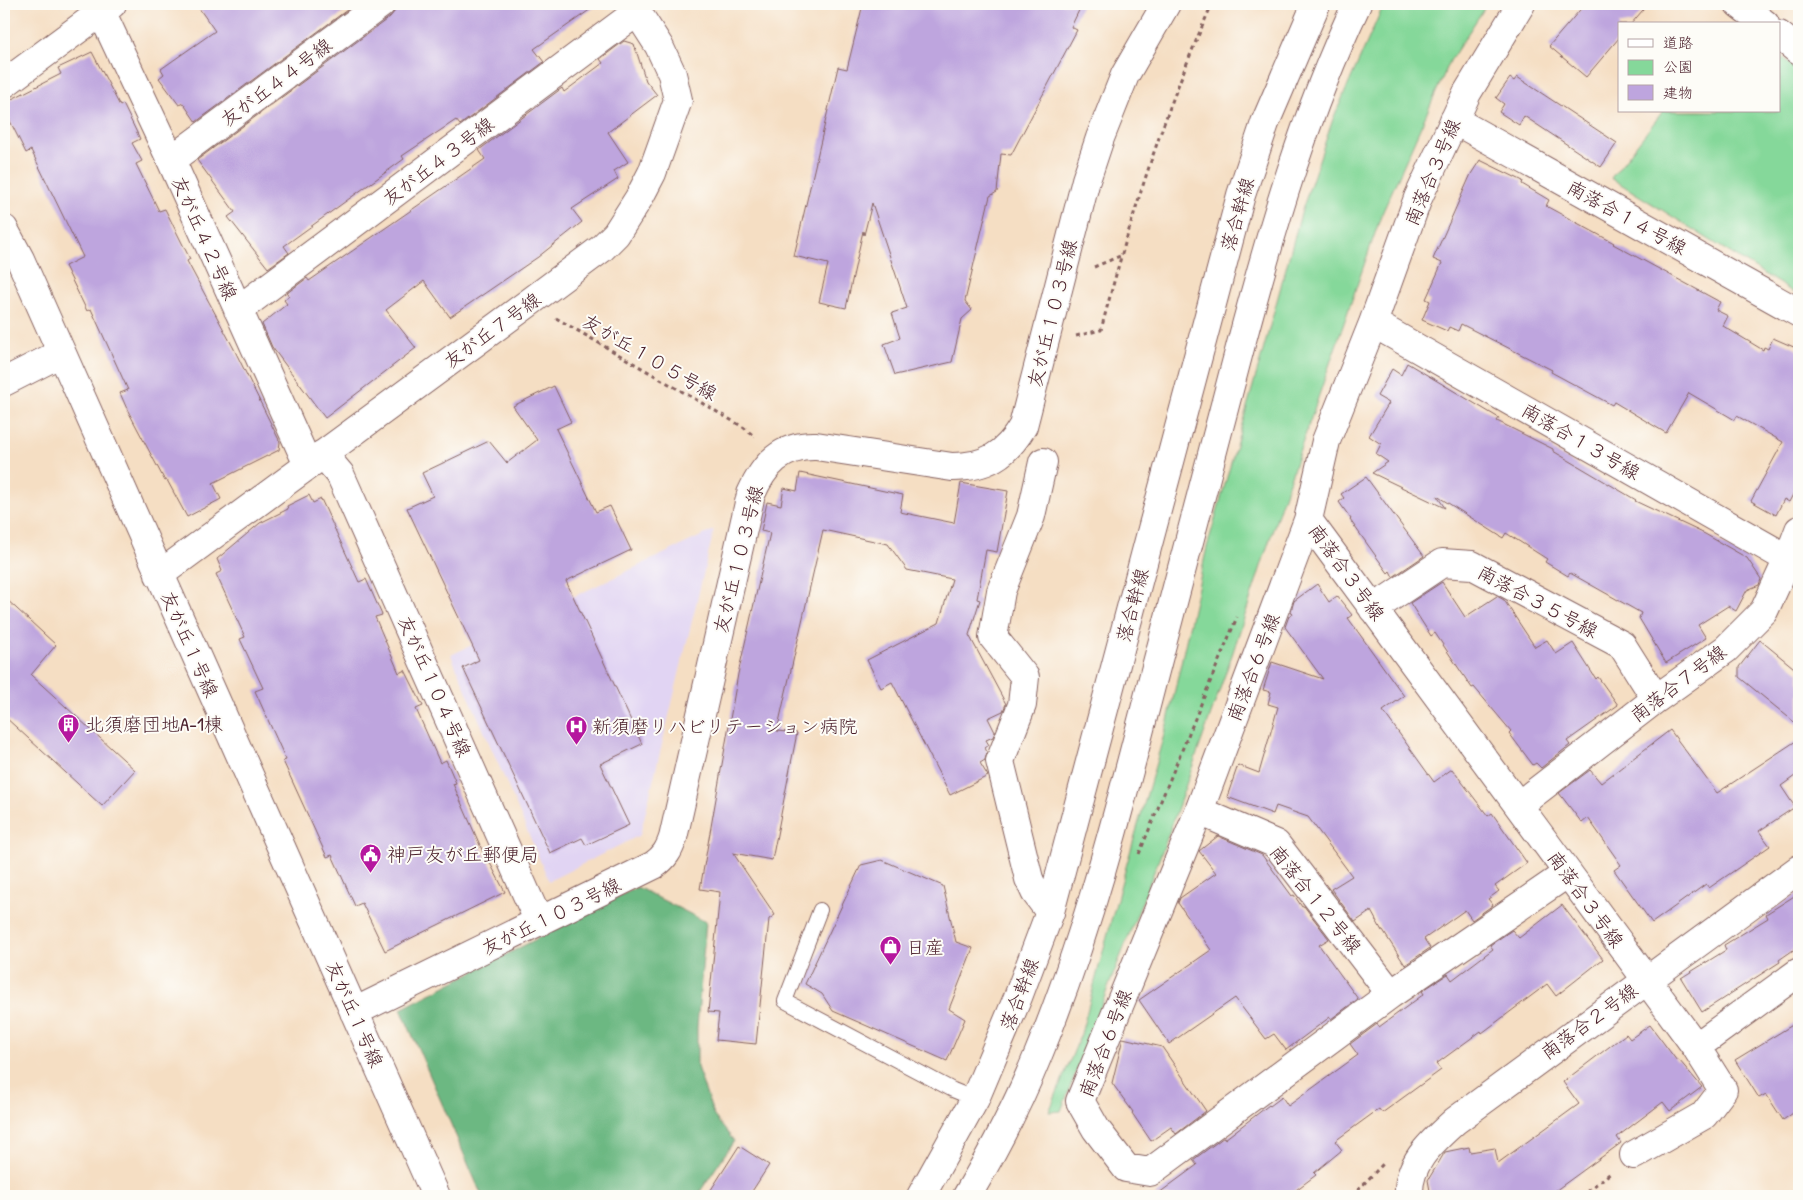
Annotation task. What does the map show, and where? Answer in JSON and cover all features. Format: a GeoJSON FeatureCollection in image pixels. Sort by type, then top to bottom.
{"type":"FeatureCollection","features":[{"type":"Feature","properties":{"kind":"street","name":"友が丘４４号線"},"geometry":{"type":"LineString","coordinates":[[171,160],[381,4]]}},
{"type":"Feature","properties":{"kind":"street","name":"友が丘１０３号線"},"geometry":{"type":"LineString","coordinates":[[354,1012],[654,865],[662,859],[668,851],[675,828],[751,494],[758,478],[778,456],[792,448],[804,446],[952,467],[968,467],[984,463],[1002,453],[1014,440],[1023,426],[1086,180],[1100,138],[1125,75],[1166,4]]}},
{"type":"Feature","properties":{"kind":"street","name":"落合幹線"},"geometry":{"type":"LineString","coordinates":[[920,1196],[976,1099],[1018,997],[1050,912],[1242,195],[1265,123],[1316,4]]}},
{"type":"Feature","properties":{"kind":"street","name":"落合幹線"},"geometry":{"type":"LineString","coordinates":[[967,1196],[985,1166],[1038,1057],[1087,921],[1124,790],[1194,518],[1276,214],[1308,118],[1358,4]]}},
{"type":"Feature","properties":{"kind":"street","name":"南落合３号線"},"geometry":{"type":"LineString","coordinates":[[1521,4],[1467,93],[1418,198],[1373,323],[1326,441],[1308,520],[1696,1047],[1723,1090],[1704,1115],[1634,1155]]}},
{"type":"Feature","properties":{"kind":"street"},"geometry":{"type":"LineString","coordinates":[[1739,4],[1762,22]]}},
{"type":"Feature","properties":{"kind":"street","name":"友が丘４２号線"},"geometry":{"type":"LineString","coordinates":[[102,6],[238,310],[315,459]]}},
{"type":"Feature","properties":{"kind":"street"},"geometry":{"type":"LineString","coordinates":[[4,84],[102,6]]}},
{"type":"Feature","properties":{"kind":"street","name":"友が丘７号線"},"geometry":{"type":"LineString","coordinates":[[159,574],[530,302],[601,249],[616,234],[639,198],[652,173],[678,100],[672,74],[659,46],[634,8]]}},
{"type":"Feature","properties":{"kind":"street","name":"友が丘４３号線"},"geometry":{"type":"LineString","coordinates":[[238,310],[634,8]]}},
{"type":"Feature","properties":{"kind":"street"},"geometry":{"type":"LineString","coordinates":[[1780,36],[1799,51]]}},
{"type":"Feature","properties":{"kind":"street","name":"南落合１４号線"},"geometry":{"type":"LineString","coordinates":[[1454,120],[1799,313]]}},
{"type":"Feature","properties":{"kind":"street","name":"友が丘１号線"},"geometry":{"type":"LineString","coordinates":[[4,229],[20,259],[436,1196]]}},
{"type":"Feature","properties":{"kind":"street","name":"南落合１３号線"},"geometry":{"type":"LineString","coordinates":[[1373,323],[1788,559]]}},
{"type":"Feature","properties":{"kind":"street"},"geometry":{"type":"LineString","coordinates":[[4,382],[61,353]]}},
{"type":"Feature","properties":{"kind":"street","name":"友が丘１０４号線"},"geometry":{"type":"LineString","coordinates":[[315,459],[340,474],[539,922]]}},
{"type":"Feature","properties":{"kind":"street"},"geometry":{"type":"LineString","coordinates":[[1042,462],[1031,516],[1001,591],[993,637],[1025,677],[1022,705],[1000,761],[1029,879],[1035,892],[1050,912]]}},
{"type":"Feature","properties":{"kind":"street","name":"南落合６号線"},"geometry":{"type":"LineString","coordinates":[[1308,520],[1199,811],[1080,1101],[1096,1129],[1126,1168],[1150,1172],[1391,994],[1568,874]]}},
{"type":"Feature","properties":{"kind":"street","name":"南落合７号線"},"geometry":{"type":"LineString","coordinates":[[1519,805],[1656,698],[1726,649],[1764,611],[1799,530]]}},
{"type":"Feature","properties":{"kind":"street","name":"南落合３５号線"},"geometry":{"type":"LineString","coordinates":[[1373,609],[1442,563],[1472,565],[1622,645],[1656,698]]}},
{"type":"Feature","properties":{"kind":"street","name":"南落合１２号線"},"geometry":{"type":"LineString","coordinates":[[1199,811],[1276,844],[1391,994]]}},
{"type":"Feature","properties":{"kind":"street","name":"南落合２号線"},"geometry":{"type":"LineString","coordinates":[[1409,1196],[1408,1186],[1420,1156],[1454,1121],[1799,869]]}},
{"type":"Feature","properties":{"kind":"street"},"geometry":{"type":"LineString","coordinates":[[1696,1047],[1799,972]]}},
{"type":"Feature","properties":{"kind":"lane"},"geometry":{"type":"LineString","coordinates":[[820,910],[785,1001],[953,1090],[976,1099]]}},
{"type":"Feature","properties":{"kind":"path"},"geometry":{"type":"LineString","coordinates":[[1070,338],[1101,330],[1123,246],[1161,132],[1194,43],[1212,4]]}},
{"type":"Feature","properties":{"kind":"path","name":"友が丘１０５号線"},"geometry":{"type":"LineString","coordinates":[[530,302],[743,427],[755,436]]}},
{"type":"Feature","properties":{"kind":"path"},"geometry":{"type":"LineString","coordinates":[[1139,855],[1238,616]]}},
{"type":"Feature","properties":{"kind":"path"},"geometry":{"type":"LineString","coordinates":[[1581,1196],[1634,1155]]}},
{"type":"Feature","properties":{"kind":"path"},"geometry":{"type":"LineString","coordinates":[[1352,1196],[1384,1163]]}},
{"type":"Feature","properties":{"kind":"shaded area","name":"新須磨リハビリテーション病院"},"geometry":{"type":"Polygon","coordinates":[[[714,530],[640,835],[549,881],[451,655],[714,530]]]}},
{"type":"Feature","properties":{"kind":"green space"},"geometry":{"type":"Polygon","coordinates":[[[1384,4],[1487,4],[1450,61],[1381,216],[1281,505],[1233,652],[1165,844],[1061,1111],[1049,1112],[1081,1034],[1121,884],[1168,721],[1207,547],[1302,210],[1333,119],[1384,4]]]}},
{"type":"Feature","properties":{"kind":"green space"},"geometry":{"type":"Polygon","coordinates":[[[1780,56],[1799,71],[1799,296],[1611,178],[1662,112],[1780,112],[1780,56]]]}},
{"type":"Feature","properties":{"kind":"green space"},"geometry":{"type":"Polygon","coordinates":[[[637,887],[706,922],[697,1027],[697,1067],[714,1116],[734,1141],[697,1196],[482,1196],[401,1009],[637,887]]]}},
{"type":"Feature","properties":{"kind":"building"},"geometry":{"type":"Polygon","coordinates":[[[196,4],[355,4],[196,122],[183,103],[179,105],[159,78],[164,74],[161,69],[215,31],[196,4]]]}},
{"type":"Feature","properties":{"kind":"building"},"geometry":{"type":"Polygon","coordinates":[[[396,4],[598,4],[534,49],[544,62],[460,125],[456,120],[402,156],[404,159],[284,246],[289,253],[268,268],[228,217],[235,212],[197,160],[390,17],[395,11],[396,4]]]}},
{"type":"Feature","properties":{"kind":"building"},"geometry":{"type":"Polygon","coordinates":[[[863,4],[1082,4],[1071,27],[1077,30],[1011,155],[1001,154],[997,192],[990,196],[965,301],[972,310],[962,319],[952,362],[895,375],[884,344],[900,338],[892,313],[907,308],[872,203],[864,235],[863,231],[846,308],[819,302],[828,264],[794,256],[838,67],[847,69],[863,4]]]}},
{"type":"Feature","properties":{"kind":"building"},"geometry":{"type":"Polygon","coordinates":[[[1585,4],[1648,4],[1633,22],[1618,22],[1618,39],[1586,77],[1549,46],[1585,4]]]}},
{"type":"Feature","properties":{"kind":"building"},"geometry":{"type":"Polygon","coordinates":[[[624,41],[634,44],[646,81],[657,95],[608,132],[628,162],[614,171],[618,179],[572,209],[582,222],[538,257],[450,317],[424,281],[386,310],[416,348],[325,418],[272,347],[262,324],[287,304],[284,300],[289,296],[287,293],[307,278],[309,281],[485,159],[479,150],[562,88],[564,92],[603,63],[600,59],[624,41]]]}},
{"type":"Feature","properties":{"kind":"building"},"geometry":{"type":"Polygon","coordinates":[[[92,52],[120,106],[123,104],[140,139],[132,143],[142,161],[136,164],[159,211],[165,209],[190,259],[187,261],[233,347],[280,442],[279,450],[213,483],[221,499],[187,517],[167,480],[165,481],[127,409],[120,393],[128,390],[91,309],[87,311],[65,266],[83,257],[31,150],[26,153],[4,109],[4,103],[61,74],[58,68],[92,52]]]}},
{"type":"Feature","properties":{"kind":"building"},"geometry":{"type":"Polygon","coordinates":[[[1517,77],[1617,143],[1601,167],[1524,116],[1519,125],[1499,112],[1504,104],[1496,98],[1510,78],[1514,81],[1517,77]]]}},
{"type":"Feature","properties":{"kind":"building"},"geometry":{"type":"Polygon","coordinates":[[[1480,160],[1523,181],[1522,184],[1549,200],[1546,206],[1720,302],[1716,310],[1728,316],[1723,326],[1763,350],[1764,347],[1768,349],[1773,338],[1796,348],[1799,352],[1799,483],[1789,502],[1784,499],[1776,515],[1751,501],[1783,442],[1737,416],[1735,420],[1689,393],[1666,433],[1614,402],[1612,405],[1551,372],[1552,370],[1461,324],[1458,331],[1449,327],[1447,331],[1422,320],[1430,301],[1426,299],[1442,263],[1433,259],[1471,174],[1480,160]]]}},
{"type":"Feature","properties":{"kind":"building"},"geometry":{"type":"Polygon","coordinates":[[[1407,363],[1499,418],[1497,421],[1553,449],[1553,451],[1635,501],[1705,534],[1747,558],[1761,579],[1759,585],[1747,590],[1736,611],[1728,606],[1698,625],[1706,638],[1666,663],[1639,618],[1641,613],[1570,573],[1568,576],[1545,562],[1547,559],[1506,533],[1503,538],[1437,496],[1445,508],[1372,473],[1388,462],[1376,454],[1381,444],[1369,436],[1389,403],[1377,396],[1392,369],[1401,375],[1407,363]]]}},
{"type":"Feature","properties":{"kind":"building"},"geometry":{"type":"Polygon","coordinates":[[[554,386],[571,422],[556,429],[596,512],[610,506],[631,550],[566,581],[642,744],[600,764],[629,825],[586,845],[582,838],[550,853],[463,668],[479,660],[407,508],[433,496],[422,473],[489,441],[507,463],[537,440],[513,406],[554,386]]]}},
{"type":"Feature","properties":{"kind":"building"},"geometry":{"type":"Polygon","coordinates":[[[800,473],[903,495],[900,512],[954,523],[961,483],[1008,491],[997,552],[986,550],[977,599],[980,600],[969,635],[1006,704],[1003,711],[988,718],[995,732],[993,737],[986,740],[989,745],[985,748],[987,752],[985,760],[980,763],[988,776],[950,795],[892,682],[881,688],[867,660],[939,623],[952,579],[907,570],[888,544],[823,530],[777,731],[797,733],[772,860],[733,853],[775,915],[769,919],[756,1044],[716,1040],[719,1013],[708,1012],[720,892],[700,889],[738,674],[770,533],[761,531],[767,502],[781,505],[784,488],[797,491],[800,473]]]}},
{"type":"Feature","properties":{"kind":"building"},"geometry":{"type":"Polygon","coordinates":[[[1366,477],[1424,556],[1393,577],[1390,571],[1388,573],[1339,502],[1344,498],[1341,494],[1366,477]]]}},
{"type":"Feature","properties":{"kind":"building"},"geometry":{"type":"Polygon","coordinates":[[[309,495],[313,503],[321,499],[359,582],[366,579],[382,615],[375,617],[399,673],[405,670],[423,706],[416,709],[440,763],[446,760],[456,783],[453,784],[487,861],[489,861],[505,892],[385,951],[362,903],[355,906],[332,855],[327,857],[283,761],[286,760],[255,691],[263,688],[240,639],[245,637],[216,574],[222,571],[217,559],[260,523],[288,509],[287,506],[309,495]]]}},
{"type":"Feature","properties":{"kind":"building"},"geometry":{"type":"Polygon","coordinates":[[[1442,582],[1465,617],[1497,596],[1504,600],[1535,647],[1547,640],[1556,654],[1573,643],[1596,679],[1598,677],[1618,705],[1567,741],[1570,745],[1541,768],[1536,763],[1533,765],[1509,733],[1511,731],[1474,687],[1472,688],[1435,633],[1431,636],[1410,603],[1442,582]]]}},
{"type":"Feature","properties":{"kind":"building"},"geometry":{"type":"Polygon","coordinates":[[[1317,584],[1329,602],[1337,596],[1352,615],[1348,618],[1404,696],[1383,711],[1434,782],[1452,769],[1488,816],[1492,813],[1527,863],[1495,886],[1499,891],[1488,899],[1493,905],[1472,920],[1465,910],[1424,939],[1430,948],[1405,965],[1371,911],[1355,922],[1331,889],[1352,876],[1308,817],[1276,806],[1273,814],[1227,797],[1238,765],[1259,773],[1278,707],[1268,704],[1271,692],[1263,690],[1272,662],[1323,679],[1285,627],[1289,616],[1293,614],[1291,611],[1294,601],[1317,584]]]}},
{"type":"Feature","properties":{"kind":"building","name":"北須磨団地A-1棟"},"geometry":{"type":"Polygon","coordinates":[[[4,597],[56,645],[31,675],[135,770],[102,806],[4,716],[4,597]]]}},
{"type":"Feature","properties":{"kind":"building"},"geometry":{"type":"Polygon","coordinates":[[[1760,640],[1799,672],[1799,726],[1739,677],[1739,667],[1760,640]]]}},
{"type":"Feature","properties":{"kind":"building"},"geometry":{"type":"Polygon","coordinates":[[[1670,730],[1717,793],[1799,739],[1799,773],[1781,786],[1795,807],[1759,831],[1770,846],[1709,888],[1706,884],[1652,923],[1614,870],[1621,865],[1588,818],[1582,823],[1559,793],[1590,770],[1601,783],[1670,730]]]}},
{"type":"Feature","properties":{"kind":"building"},"geometry":{"type":"Polygon","coordinates":[[[1218,836],[1262,855],[1292,896],[1294,895],[1302,907],[1304,906],[1329,939],[1319,945],[1358,999],[1286,1050],[1274,1034],[1266,1039],[1235,998],[1169,1044],[1139,1000],[1211,950],[1178,903],[1180,898],[1216,873],[1199,851],[1218,836]]]}},
{"type":"Feature","properties":{"kind":"building","name":"日産"},"geometry":{"type":"Polygon","coordinates":[[[882,860],[943,886],[956,942],[973,948],[949,1009],[965,1019],[947,1061],[833,1011],[822,994],[805,984],[861,865],[882,860]]]}},
{"type":"Feature","properties":{"kind":"building"},"geometry":{"type":"Polygon","coordinates":[[[1799,893],[1799,946],[1779,960],[1780,962],[1702,1012],[1681,978],[1726,950],[1724,945],[1768,918],[1766,914],[1799,893]]]}},
{"type":"Feature","properties":{"kind":"building"},"geometry":{"type":"Polygon","coordinates":[[[1562,905],[1603,959],[1556,996],[1547,984],[1482,1033],[1481,1031],[1436,1064],[1441,1070],[1382,1113],[1379,1109],[1335,1141],[1342,1150],[1314,1173],[1316,1175],[1288,1196],[1155,1196],[1197,1165],[1193,1160],[1224,1137],[1225,1139],[1269,1105],[1282,1097],[1288,1106],[1358,1055],[1350,1044],[1377,1024],[1379,1027],[1424,994],[1422,991],[1448,974],[1452,980],[1493,949],[1490,945],[1512,930],[1519,938],[1562,905]]]}},
{"type":"Feature","properties":{"kind":"building"},"geometry":{"type":"Polygon","coordinates":[[[1799,1021],[1799,1109],[1783,1120],[1766,1094],[1759,1098],[1735,1060],[1799,1021]]]}},
{"type":"Feature","properties":{"kind":"building"},"geometry":{"type":"Polygon","coordinates":[[[1650,1025],[1677,1061],[1679,1060],[1702,1087],[1670,1111],[1663,1102],[1617,1137],[1621,1143],[1548,1196],[1431,1196],[1428,1180],[1445,1152],[1469,1147],[1470,1152],[1495,1148],[1498,1163],[1579,1104],[1563,1082],[1626,1034],[1630,1039],[1650,1025]]]}},
{"type":"Feature","properties":{"kind":"building"},"geometry":{"type":"Polygon","coordinates":[[[1123,1038],[1162,1047],[1206,1111],[1176,1134],[1171,1127],[1151,1141],[1112,1083],[1123,1038]]]}},
{"type":"Feature","properties":{"kind":"building"},"geometry":{"type":"Polygon","coordinates":[[[739,1146],[769,1165],[749,1196],[707,1196],[739,1146]]]}},
{"type":"Feature","properties":{"kind":"place","name":"北須磨団地A-1棟"},"geometry":{"type":"Point","coordinates":[69,743]}},
{"type":"Feature","properties":{"kind":"place","name":"新須磨リハビリテーション病院"},"geometry":{"type":"Point","coordinates":[576,745]}},
{"type":"Feature","properties":{"kind":"place","name":"神戸友が丘郵便局"},"geometry":{"type":"Point","coordinates":[371,873]}},
{"type":"Feature","properties":{"kind":"place","name":"日産"},"geometry":{"type":"Point","coordinates":[890,966]}}]}
